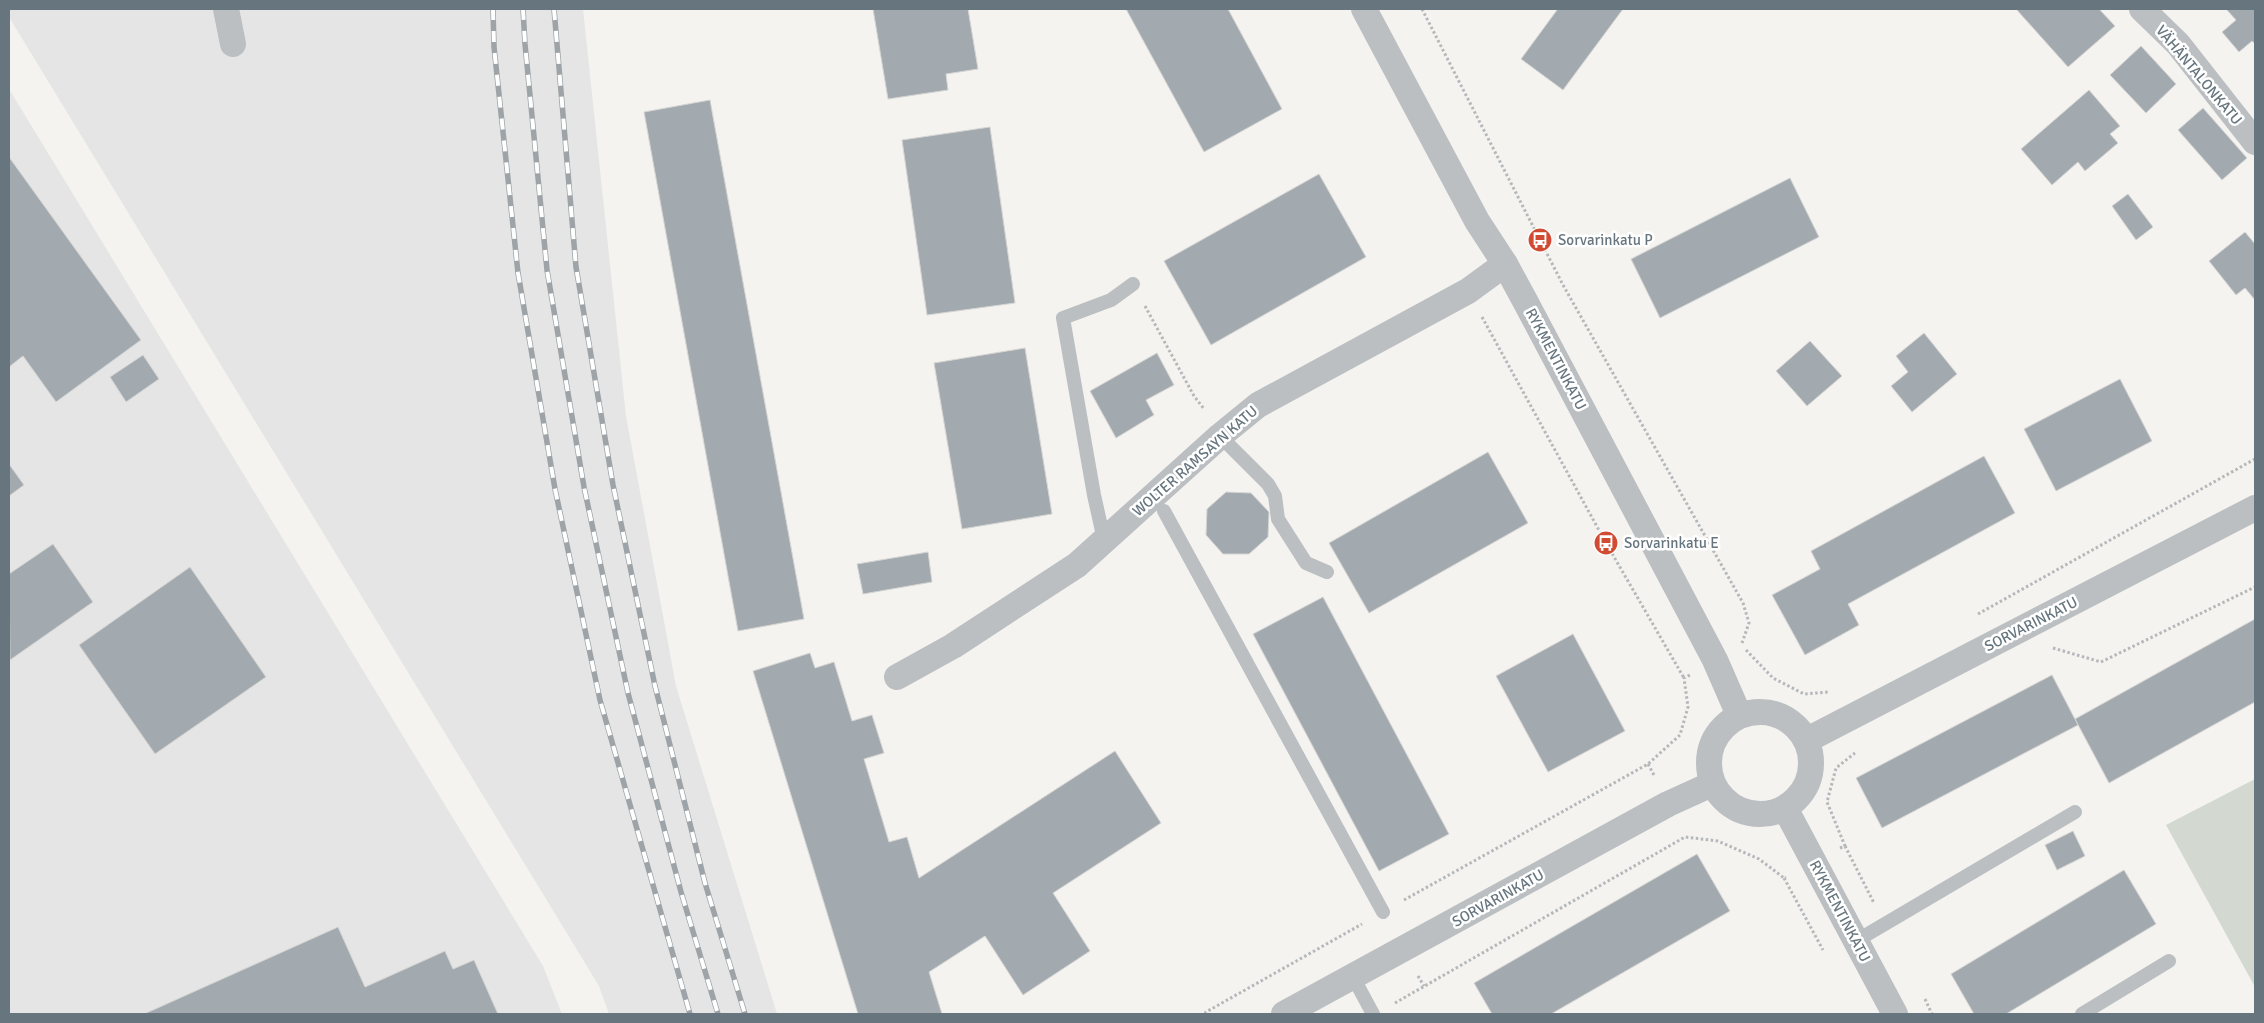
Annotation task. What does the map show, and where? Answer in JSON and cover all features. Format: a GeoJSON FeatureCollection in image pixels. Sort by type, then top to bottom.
{"type":"FeatureCollection","features":[{"type":"Feature","properties":{"kind":"street"},"geometry":{"type":"LineString","coordinates":[[226,9],[233,44]]}},
{"type":"Feature","properties":{"kind":"street","name":"RYKMENTINKATU"},"geometry":{"type":"LineString","coordinates":[[1364,9],[1476,221],[1505,264],[1716,660],[1739,715]]}},
{"type":"Feature","properties":{"kind":"street","name":"VÄHÄNTALONKATU"},"geometry":{"type":"LineString","coordinates":[[2142,9],[2178,44],[2255,142]]}},
{"type":"Feature","properties":{"kind":"street","name":"WOLTER RAMSAYN KATU"},"geometry":{"type":"LineString","coordinates":[[897,677],[953,646],[1077,565],[1104,540],[1215,426],[1258,406],[1468,291],[1505,264]]}},
{"type":"Feature","properties":{"kind":"street","name":"SORVARINKATU"},"geometry":{"type":"LineString","coordinates":[[1807,740],[2255,508]]}},
{"type":"Feature","properties":{"kind":"street"},"geometry":{"type":"LineString","coordinates":[[1766,711],[1790,720],[1807,740],[1812,762],[1805,790],[1785,808],[1758,815],[1731,806],[1712,784],[1708,757],[1720,729],[1739,715],[1766,711]]}},
{"type":"Feature","properties":{"kind":"street","name":"SORVARINKATU"},"geometry":{"type":"LineString","coordinates":[[1284,1014],[1660,809],[1712,784]]}},
{"type":"Feature","properties":{"kind":"street","name":"RYKMENTINKATU"},"geometry":{"type":"LineString","coordinates":[[1785,808],[1895,1014]]}},
{"type":"Feature","properties":{"kind":"lane"},"geometry":{"type":"LineString","coordinates":[[1104,540],[1094,495],[1063,318],[1111,300],[1133,284]]}},
{"type":"Feature","properties":{"kind":"lane"},"geometry":{"type":"LineString","coordinates":[[1215,426],[1268,484],[1275,496],[1278,519],[1306,563],[1327,572]]}},
{"type":"Feature","properties":{"kind":"lane"},"geometry":{"type":"LineString","coordinates":[[1164,511],[1383,912]]}},
{"type":"Feature","properties":{"kind":"lane"},"geometry":{"type":"LineString","coordinates":[[1856,941],[2075,812]]}},
{"type":"Feature","properties":{"kind":"lane"},"geometry":{"type":"LineString","coordinates":[[2082,1014],[2169,961]]}},
{"type":"Feature","properties":{"kind":"lane"},"geometry":{"type":"LineString","coordinates":[[1352,977],[1373,1014]]}},
{"type":"Feature","properties":{"kind":"path"},"geometry":{"type":"LineString","coordinates":[[1422,9],[1563,285],[1743,603],[1749,623],[1741,646]]}},
{"type":"Feature","properties":{"kind":"path"},"geometry":{"type":"LineString","coordinates":[[1133,284],[1194,396],[1215,426]]}},
{"type":"Feature","properties":{"kind":"path"},"geometry":{"type":"LineString","coordinates":[[1468,291],[1606,543],[1684,678]]}},
{"type":"Feature","properties":{"kind":"path"},"geometry":{"type":"LineString","coordinates":[[1784,878],[1825,955]]}},
{"type":"Feature","properties":{"kind":"shaded area"},"geometry":{"type":"Polygon","coordinates":[[[9,9],[583,9],[626,416],[676,686],[777,1014],[609,1014],[599,986],[9,17],[9,9]]]}},
{"type":"Feature","properties":{"kind":"shaded area"},"geometry":{"type":"Polygon","coordinates":[[[9,89],[543,966],[562,1014],[9,1014],[9,89]]]}},
{"type":"Feature","properties":{"kind":"shaded area"},"geometry":{"type":"Polygon","coordinates":[[[2255,779],[2255,987],[2166,825],[2255,779]]]}},
{"type":"Feature","properties":{"kind":"building"},"geometry":{"type":"Polygon","coordinates":[[[873,9],[968,9],[978,69],[946,74],[948,90],[888,99],[873,9]]]}},
{"type":"Feature","properties":{"kind":"building"},"geometry":{"type":"Polygon","coordinates":[[[1126,9],[1228,9],[1282,109],[1204,152],[1126,9]]]}},
{"type":"Feature","properties":{"kind":"building"},"geometry":{"type":"Polygon","coordinates":[[[1555,9],[1623,9],[1563,90],[1521,59],[1557,10],[1555,9]]]}},
{"type":"Feature","properties":{"kind":"building"},"geometry":{"type":"Polygon","coordinates":[[[2016,9],[2099,9],[2115,26],[2068,67],[2016,9]]]}},
{"type":"Feature","properties":{"kind":"building"},"geometry":{"type":"Polygon","coordinates":[[[2226,9],[2255,9],[2255,44],[2252,41],[2239,52],[2222,32],[2236,20],[2226,9]]]}},
{"type":"Feature","properties":{"kind":"building"},"geometry":{"type":"Polygon","coordinates":[[[2141,46],[2176,84],[2146,113],[2110,75],[2141,46]]]}},
{"type":"Feature","properties":{"kind":"building"},"geometry":{"type":"Polygon","coordinates":[[[2089,90],[2120,126],[2110,134],[2118,143],[2085,171],[2078,162],[2052,185],[2021,149],[2089,90]]]}},
{"type":"Feature","properties":{"kind":"building"},"geometry":{"type":"Polygon","coordinates":[[[710,100],[804,619],[738,631],[644,112],[710,100]]]}},
{"type":"Feature","properties":{"kind":"building"},"geometry":{"type":"Polygon","coordinates":[[[2203,108],[2247,158],[2222,180],[2178,130],[2203,108]]]}},
{"type":"Feature","properties":{"kind":"building"},"geometry":{"type":"Polygon","coordinates":[[[990,127],[1015,303],[927,315],[902,140],[990,127]]]}},
{"type":"Feature","properties":{"kind":"building"},"geometry":{"type":"Polygon","coordinates":[[[9,157],[141,340],[56,402],[23,356],[9,367],[9,157]]]}},
{"type":"Feature","properties":{"kind":"building"},"geometry":{"type":"Polygon","coordinates":[[[1319,174],[1366,257],[1211,345],[1164,261],[1319,174]]]}},
{"type":"Feature","properties":{"kind":"building"},"geometry":{"type":"Polygon","coordinates":[[[1790,178],[1819,237],[1660,318],[1631,259],[1790,178]]]}},
{"type":"Feature","properties":{"kind":"building"},"geometry":{"type":"Polygon","coordinates":[[[2128,194],[2153,227],[2136,240],[2112,206],[2128,194]]]}},
{"type":"Feature","properties":{"kind":"building"},"geometry":{"type":"Polygon","coordinates":[[[2245,232],[2255,244],[2255,300],[2245,288],[2236,295],[2209,261],[2245,232]]]}},
{"type":"Feature","properties":{"kind":"building"},"geometry":{"type":"Polygon","coordinates":[[[1924,333],[1957,374],[1912,412],[1891,386],[1908,372],[1896,356],[1924,333]]]}},
{"type":"Feature","properties":{"kind":"building"},"geometry":{"type":"Polygon","coordinates":[[[1810,341],[1842,376],[1807,406],[1776,371],[1810,341]]]}},
{"type":"Feature","properties":{"kind":"building"},"geometry":{"type":"Polygon","coordinates":[[[1025,348],[1052,514],[962,529],[934,363],[1025,348]]]}},
{"type":"Feature","properties":{"kind":"building"},"geometry":{"type":"Polygon","coordinates":[[[1157,353],[1174,385],[1146,400],[1154,415],[1116,438],[1090,391],[1157,353]]]}},
{"type":"Feature","properties":{"kind":"building"},"geometry":{"type":"Polygon","coordinates":[[[143,355],[159,379],[126,402],[110,377],[143,355]]]}},
{"type":"Feature","properties":{"kind":"building"},"geometry":{"type":"Polygon","coordinates":[[[2120,379],[2152,441],[2056,491],[2024,429],[2120,379]]]}},
{"type":"Feature","properties":{"kind":"building"},"geometry":{"type":"Polygon","coordinates":[[[1488,452],[1528,523],[1369,613],[1329,543],[1488,452]]]}},
{"type":"Feature","properties":{"kind":"building"},"geometry":{"type":"Polygon","coordinates":[[[1984,456],[2015,513],[1848,604],[1859,625],[1805,655],[1772,595],[1820,569],[1811,551],[1984,456]]]}},
{"type":"Feature","properties":{"kind":"building"},"geometry":{"type":"Polygon","coordinates":[[[9,464],[24,485],[9,496],[9,464]]]}},
{"type":"Feature","properties":{"kind":"building"},"geometry":{"type":"Polygon","coordinates":[[[1226,492],[1251,493],[1269,512],[1268,537],[1249,554],[1223,554],[1206,535],[1207,509],[1226,492]]]}},
{"type":"Feature","properties":{"kind":"building"},"geometry":{"type":"Polygon","coordinates":[[[53,544],[93,602],[10,660],[9,574],[53,544]]]}},
{"type":"Feature","properties":{"kind":"building"},"geometry":{"type":"Polygon","coordinates":[[[928,552],[932,582],[863,594],[857,564],[928,552]]]}},
{"type":"Feature","properties":{"kind":"building"},"geometry":{"type":"Polygon","coordinates":[[[190,567],[266,677],[155,754],[79,645],[190,567]]]}},
{"type":"Feature","properties":{"kind":"building"},"geometry":{"type":"Polygon","coordinates":[[[1323,597],[1449,834],[1379,871],[1253,634],[1323,597]]]}},
{"type":"Feature","properties":{"kind":"building"},"geometry":{"type":"Polygon","coordinates":[[[2255,619],[2255,702],[2109,783],[2075,719],[2255,619]]]}},
{"type":"Feature","properties":{"kind":"building"},"geometry":{"type":"Polygon","coordinates":[[[1573,634],[1625,731],[1548,772],[1496,676],[1573,634]]]}},
{"type":"Feature","properties":{"kind":"building"},"geometry":{"type":"Polygon","coordinates":[[[810,653],[815,668],[834,662],[852,721],[872,715],[884,753],[864,759],[889,842],[907,837],[919,878],[1115,751],[1161,823],[1053,893],[1090,951],[1023,995],[985,936],[929,972],[942,1014],[858,1014],[753,671],[810,653]]]}},
{"type":"Feature","properties":{"kind":"building"},"geometry":{"type":"Polygon","coordinates":[[[2052,675],[2078,725],[1882,828],[1856,778],[2052,675]]]}},
{"type":"Feature","properties":{"kind":"building"},"geometry":{"type":"Polygon","coordinates":[[[2073,831],[2085,856],[2057,870],[2045,845],[2073,831]]]}},
{"type":"Feature","properties":{"kind":"building"},"geometry":{"type":"Polygon","coordinates":[[[1697,854],[1730,911],[1551,1014],[1492,1014],[1474,983],[1697,854]]]}},
{"type":"Feature","properties":{"kind":"building"},"geometry":{"type":"Polygon","coordinates":[[[2124,870],[2156,924],[2006,1014],[1974,1014],[1951,974],[2124,870]]]}},
{"type":"Feature","properties":{"kind":"building"},"geometry":{"type":"Polygon","coordinates":[[[338,927],[365,987],[445,951],[453,969],[474,960],[498,1014],[144,1014],[338,927]]]}},
{"type":"Feature","properties":{"kind":"railway"},"geometry":{"type":"LineString","coordinates":[[493,9],[494,47],[518,273],[555,489],[600,700],[690,1014]]}},
{"type":"Feature","properties":{"kind":"railway"},"geometry":{"type":"LineString","coordinates":[[523,9],[547,270],[584,487],[628,693],[681,892],[718,1014]]}},
{"type":"Feature","properties":{"kind":"railway"},"geometry":{"type":"LineString","coordinates":[[554,9],[576,267],[613,485],[655,686],[705,883],[745,1014]]}},
{"type":"Feature","properties":{"kind":"place","name":"Sorvarinkatu P"},"geometry":{"type":"Point","coordinates":[1540,240]}},
{"type":"Feature","properties":{"kind":"place","name":"Sorvarinkatu E"},"geometry":{"type":"Point","coordinates":[1606,543]}}]}
